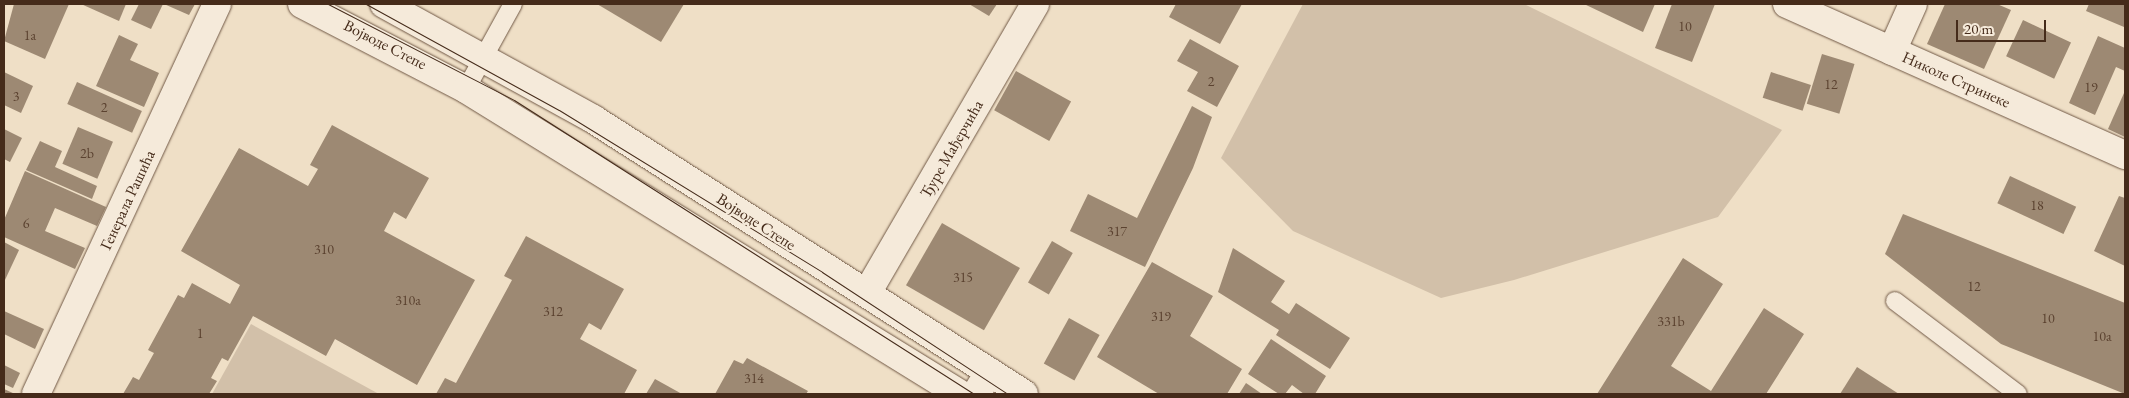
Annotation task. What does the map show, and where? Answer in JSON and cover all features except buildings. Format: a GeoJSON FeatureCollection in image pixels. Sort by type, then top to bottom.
{"type":"FeatureCollection","features":[{"type":"Feature","properties":{"kind":"main road","name":"Генерала Рашића"},"geometry":{"type":"LineString","coordinates":[[36,394],[217,4]]}},
{"type":"Feature","properties":{"kind":"main road","name":"Војводе Степе"},"geometry":{"type":"LineString","coordinates":[[302,4],[466,89],[960,394]]}},
{"type":"Feature","properties":{"kind":"main road","name":"Војводе Степе"},"geometry":{"type":"LineString","coordinates":[[384,4],[484,56],[601,124],[867,293],[983,383],[1024,394]]}},
{"type":"Feature","properties":{"kind":"main road","name":"Ђуре Мађерчића"},"geometry":{"type":"LineString","coordinates":[[867,293],[1035,4]]}},
{"type":"Feature","properties":{"kind":"main road","name":"Николе Стринеке"},"geometry":{"type":"LineString","coordinates":[[1787,4],[2125,155]]}},
{"type":"Feature","properties":{"kind":"main road"},"geometry":{"type":"LineString","coordinates":[[1892,51],[1913,4]]}},
{"type":"Feature","properties":{"kind":"lane"},"geometry":{"type":"LineString","coordinates":[[466,89],[513,4]]}},
{"type":"Feature","properties":{"kind":"lane"},"geometry":{"type":"LineString","coordinates":[[1895,301],[2018,394]]}},
{"type":"Feature","properties":{"kind":"shaded area"},"geometry":{"type":"Polygon","coordinates":[[[1303,4],[1524,4],[1782,130],[1718,217],[1514,280],[1441,298],[1293,231],[1221,158],[1303,4]]]}},
{"type":"Feature","properties":{"kind":"shaded area"},"geometry":{"type":"Polygon","coordinates":[[[251,324],[379,394],[212,394],[251,324]]]}},
{"type":"Feature","properties":{"kind":"tram line"},"geometry":{"type":"LineString","coordinates":[[328,4],[514,100],[974,394]]}},
{"type":"Feature","properties":{"kind":"tram line"},"geometry":{"type":"LineString","coordinates":[[366,4],[559,110],[822,272],[1008,394]]}}]}
